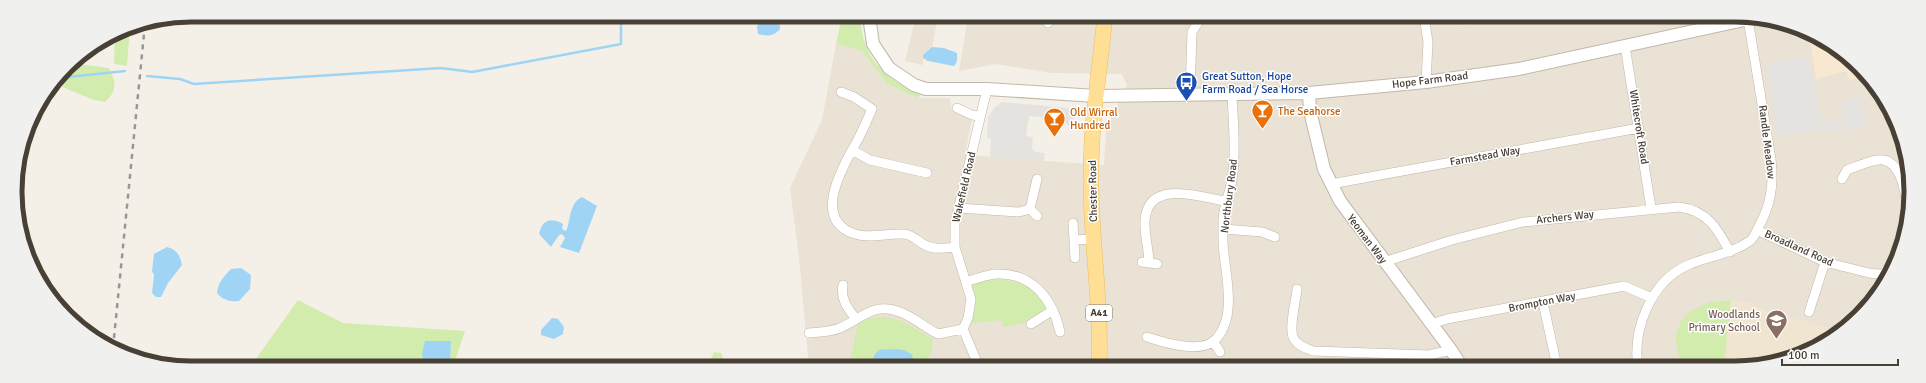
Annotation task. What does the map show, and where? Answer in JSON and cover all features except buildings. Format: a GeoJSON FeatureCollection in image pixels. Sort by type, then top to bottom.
{"type":"FeatureCollection","features":[{"type":"Feature","properties":{"kind":"main road","name":"Chester Road"},"geometry":{"type":"LineString","coordinates":[[1099,361],[1098,305],[1093,239],[1091,172],[1096,96],[1104,22]]}},
{"type":"Feature","properties":{"kind":"street","name":"Hope Farm Road"},"geometry":{"type":"LineString","coordinates":[[870,22],[874,44],[890,68],[914,85],[926,89],[987,89],[1096,96],[1309,93],[1426,82],[1519,68],[1735,22]]}},
{"type":"Feature","properties":{"kind":"street"},"geometry":{"type":"LineString","coordinates":[[1190,94],[1192,32],[1198,22]]}},
{"type":"Feature","properties":{"kind":"street"},"geometry":{"type":"LineString","coordinates":[[1425,22],[1428,42],[1426,82]]}},
{"type":"Feature","properties":{"kind":"street","name":"Randle Meadow"},"geometry":{"type":"LineString","coordinates":[[1638,361],[1637,348],[1639,336],[1645,313],[1652,298],[1671,277],[1686,266],[1730,252],[1751,240],[1771,199],[1773,179],[1754,23]]}},
{"type":"Feature","properties":{"kind":"street","name":"Whitecroft Road"},"geometry":{"type":"LineString","coordinates":[[1625,46],[1652,208]]}},
{"type":"Feature","properties":{"kind":"street","name":"Wakefield Road"},"geometry":{"type":"LineString","coordinates":[[963,328],[970,310],[970,299],[955,247],[955,223],[979,116],[987,89]]}},
{"type":"Feature","properties":{"kind":"street"},"geometry":{"type":"LineString","coordinates":[[841,92],[854,97],[872,109],[840,174],[832,200],[837,221],[844,229],[853,234],[862,236],[905,234],[915,238],[925,245],[935,248],[955,247]]}},
{"type":"Feature","properties":{"kind":"street","name":"Yeoman Way"},"geometry":{"type":"LineString","coordinates":[[1309,93],[1310,111],[1324,169],[1340,201],[1458,361]]}},
{"type":"Feature","properties":{"kind":"street","name":"Northbury Road"},"geometry":{"type":"LineString","coordinates":[[1213,341],[1222,331],[1228,305],[1223,242],[1224,213],[1232,182],[1234,159],[1232,94]]}},
{"type":"Feature","properties":{"kind":"street"},"geometry":{"type":"LineString","coordinates":[[957,108],[972,115],[979,116]]}},
{"type":"Feature","properties":{"kind":"street","name":"Farmstead Way"},"geometry":{"type":"LineString","coordinates":[[1331,184],[1639,128]]}},
{"type":"Feature","properties":{"kind":"street"},"geometry":{"type":"LineString","coordinates":[[852,150],[870,160],[926,173]]}},
{"type":"Feature","properties":{"kind":"street"},"geometry":{"type":"LineString","coordinates":[[1842,179],[1844,168],[1884,160],[1890,163],[1899,172],[1904,194]]}},
{"type":"Feature","properties":{"kind":"street"},"geometry":{"type":"LineString","coordinates":[[958,208],[1033,213],[1037,179]]}},
{"type":"Feature","properties":{"kind":"street"},"geometry":{"type":"LineString","coordinates":[[1149,263],[1145,220],[1147,212],[1157,198],[1166,194],[1176,193],[1228,202]]}},
{"type":"Feature","properties":{"kind":"street","name":"Archers Way"},"geometry":{"type":"LineString","coordinates":[[1384,262],[1452,240],[1523,222],[1652,208],[1679,207],[1700,213],[1714,225],[1730,252]]}},
{"type":"Feature","properties":{"kind":"street"},"geometry":{"type":"LineString","coordinates":[[1074,223],[1075,258]]}},
{"type":"Feature","properties":{"kind":"street"},"geometry":{"type":"LineString","coordinates":[[1224,229],[1265,228],[1275,237]]}},
{"type":"Feature","properties":{"kind":"street","name":"Broadland Road"},"geometry":{"type":"LineString","coordinates":[[1757,230],[1825,262],[1869,273],[1882,274]]}},
{"type":"Feature","properties":{"kind":"street"},"geometry":{"type":"LineString","coordinates":[[1074,240],[1093,239]]}},
{"type":"Feature","properties":{"kind":"street"},"geometry":{"type":"LineString","coordinates":[[1809,312],[1825,262]]}},
{"type":"Feature","properties":{"kind":"street"},"geometry":{"type":"LineString","coordinates":[[966,282],[995,274],[1020,279],[1036,286],[1049,301],[1060,332]]}},
{"type":"Feature","properties":{"kind":"street","name":"Brompton Way"},"geometry":{"type":"LineString","coordinates":[[1431,324],[1447,319],[1624,286],[1652,298]]}},
{"type":"Feature","properties":{"kind":"street"},"geometry":{"type":"LineString","coordinates":[[841,289],[846,305],[856,319]]}},
{"type":"Feature","properties":{"kind":"street"},"geometry":{"type":"LineString","coordinates":[[1297,289],[1292,328],[1294,339],[1301,346],[1313,351],[1429,356],[1451,350]]}},
{"type":"Feature","properties":{"kind":"street"},"geometry":{"type":"LineString","coordinates":[[1543,302],[1556,361]]}},
{"type":"Feature","properties":{"kind":"street"},"geometry":{"type":"LineString","coordinates":[[809,333],[828,331],[840,327],[868,311],[892,310],[910,316],[938,334],[963,328],[977,361]]}},
{"type":"Feature","properties":{"kind":"street"},"geometry":{"type":"LineString","coordinates":[[1032,324],[1053,310]]}},
{"type":"Feature","properties":{"kind":"street"},"geometry":{"type":"LineString","coordinates":[[1147,337],[1165,338],[1195,347],[1213,341],[1220,352]]}},
{"type":"Feature","properties":{"kind":"shaded area"},"geometry":{"type":"Polygon","coordinates":[[[915,22],[937,22],[932,47],[923,55],[923,65],[905,61],[915,22]]]}},
{"type":"Feature","properties":{"kind":"shaded area"},"geometry":{"type":"Polygon","coordinates":[[[962,22],[1459,22],[1460,26],[1491,22],[1746,22],[1768,25],[1809,39],[1838,57],[1862,80],[1875,97],[1887,117],[1901,158],[1904,180],[1904,203],[1901,225],[1887,266],[1875,286],[1862,303],[1834,329],[1822,327],[1761,309],[1753,304],[1731,300],[1710,302],[1675,339],[1680,361],[808,361],[799,258],[790,188],[822,120],[836,44],[862,51],[887,84],[918,98],[950,98],[952,111],[972,119],[965,155],[1104,165],[1106,130],[1127,85],[1122,74],[1052,73],[996,64],[959,71],[967,23],[962,22]]]}},
{"type":"Feature","properties":{"kind":"shaded area"},"geometry":{"type":"Polygon","coordinates":[[[1459,22],[1491,22],[1460,26],[1459,22]]]}},
{"type":"Feature","properties":{"kind":"shaded area"},"geometry":{"type":"Polygon","coordinates":[[[1810,40],[1838,57],[1860,78],[1849,80],[1846,71],[1816,79],[1810,40]]]}},
{"type":"Feature","properties":{"kind":"shaded area"},"geometry":{"type":"Polygon","coordinates":[[[1808,57],[1822,122],[1845,121],[1841,102],[1860,97],[1867,128],[1777,135],[1767,63],[1808,57]]]}},
{"type":"Feature","properties":{"kind":"shaded area"},"geometry":{"type":"Polygon","coordinates":[[[1002,102],[1068,108],[1076,117],[1068,126],[1062,119],[1029,116],[1026,136],[1033,137],[1032,148],[1035,152],[1045,153],[1044,161],[990,157],[991,139],[987,138],[988,118],[994,108],[1002,102]]]}},
{"type":"Feature","properties":{"kind":"shaded area","name":"Woodlands Primary School"},"geometry":{"type":"Polygon","coordinates":[[[1731,300],[1753,304],[1761,309],[1822,327],[1834,329],[1809,344],[1789,352],[1757,360],[1725,361],[1731,300]]]}},
{"type":"Feature","properties":{"kind":"green space"},"geometry":{"type":"Polygon","coordinates":[[[841,22],[861,22],[865,44],[877,65],[896,82],[921,95],[918,98],[887,84],[862,51],[836,44],[841,22]]]}},
{"type":"Feature","properties":{"kind":"green space"},"geometry":{"type":"Polygon","coordinates":[[[129,34],[127,66],[114,64],[115,40],[129,34]]]}},
{"type":"Feature","properties":{"kind":"green space"},"geometry":{"type":"Polygon","coordinates":[[[80,64],[109,68],[113,78],[114,90],[109,98],[105,102],[94,100],[59,86],[80,64]]]}},
{"type":"Feature","properties":{"kind":"green space"},"geometry":{"type":"Polygon","coordinates":[[[995,279],[1010,281],[1029,288],[1046,303],[1045,309],[1033,317],[1029,317],[1026,322],[1003,327],[1001,320],[971,323],[975,304],[971,285],[981,281],[995,279]]]}},
{"type":"Feature","properties":{"kind":"green space"},"geometry":{"type":"Polygon","coordinates":[[[298,300],[343,323],[465,331],[455,361],[254,361],[298,300]]]}},
{"type":"Feature","properties":{"kind":"green space"},"geometry":{"type":"Polygon","coordinates":[[[1731,300],[1725,361],[1680,361],[1675,339],[1681,321],[1689,312],[1710,302],[1731,300]]]}},
{"type":"Feature","properties":{"kind":"green space"},"geometry":{"type":"Polygon","coordinates":[[[885,317],[902,321],[933,339],[931,352],[926,361],[905,361],[897,349],[888,351],[880,349],[874,355],[872,361],[850,361],[858,324],[869,318],[885,317]]]}},
{"type":"Feature","properties":{"kind":"green space"},"geometry":{"type":"Polygon","coordinates":[[[714,352],[721,353],[724,361],[710,361],[714,352]]]}},
{"type":"Feature","properties":{"kind":"water"},"geometry":{"type":"Polygon","coordinates":[[[759,22],[779,22],[780,29],[770,35],[764,35],[758,34],[757,27],[759,22]]]}},
{"type":"Feature","properties":{"kind":"water"},"geometry":{"type":"Polygon","coordinates":[[[932,47],[944,48],[957,53],[957,60],[954,66],[928,61],[923,58],[923,55],[932,47]]]}},
{"type":"Feature","properties":{"kind":"water"},"geometry":{"type":"Polygon","coordinates":[[[582,197],[597,206],[579,253],[560,247],[565,238],[562,234],[559,235],[551,247],[539,234],[540,229],[545,223],[551,220],[563,224],[562,229],[566,231],[573,207],[582,197]]]}},
{"type":"Feature","properties":{"kind":"water"},"geometry":{"type":"Polygon","coordinates":[[[167,247],[178,253],[182,265],[168,283],[161,297],[156,297],[152,293],[154,254],[167,247]]]}},
{"type":"Feature","properties":{"kind":"water"},"geometry":{"type":"Polygon","coordinates":[[[241,268],[251,275],[250,289],[239,301],[224,299],[217,293],[222,280],[231,269],[241,268]]]}},
{"type":"Feature","properties":{"kind":"water"},"geometry":{"type":"Polygon","coordinates":[[[552,318],[558,319],[564,327],[563,334],[554,339],[541,335],[541,330],[552,318]]]}},
{"type":"Feature","properties":{"kind":"water"},"geometry":{"type":"Polygon","coordinates":[[[425,341],[451,341],[449,361],[423,361],[422,353],[425,341]]]}},
{"type":"Feature","properties":{"kind":"water"},"geometry":{"type":"Polygon","coordinates":[[[880,349],[897,349],[908,352],[912,355],[914,361],[872,361],[874,355],[880,349]]]}},
{"type":"Feature","properties":{"kind":"waterway"},"geometry":{"type":"LineString","coordinates":[[147,76],[180,79],[194,84],[441,68],[472,72],[621,44],[621,22]]}},
{"type":"Feature","properties":{"kind":"waterway"},"geometry":{"type":"LineString","coordinates":[[67,77],[125,71]]}},
{"type":"Feature","properties":{"kind":"railway"},"geometry":{"type":"LineString","coordinates":[[114,342],[145,29]]}},
{"type":"Feature","properties":{"kind":"place","name":"Great Sutton, Hope Farm Road / Sea Horse"},"geometry":{"type":"Point","coordinates":[1186,102]}},
{"type":"Feature","properties":{"kind":"place","name":"The Seahorse"},"geometry":{"type":"Point","coordinates":[1262,130]}},
{"type":"Feature","properties":{"kind":"place","name":"Old Wirral Hundred"},"geometry":{"type":"Point","coordinates":[1055,138]}},
{"type":"Feature","properties":{"kind":"place","name":"Woodlands Primary School"},"geometry":{"type":"Point","coordinates":[1776,340]}}]}
